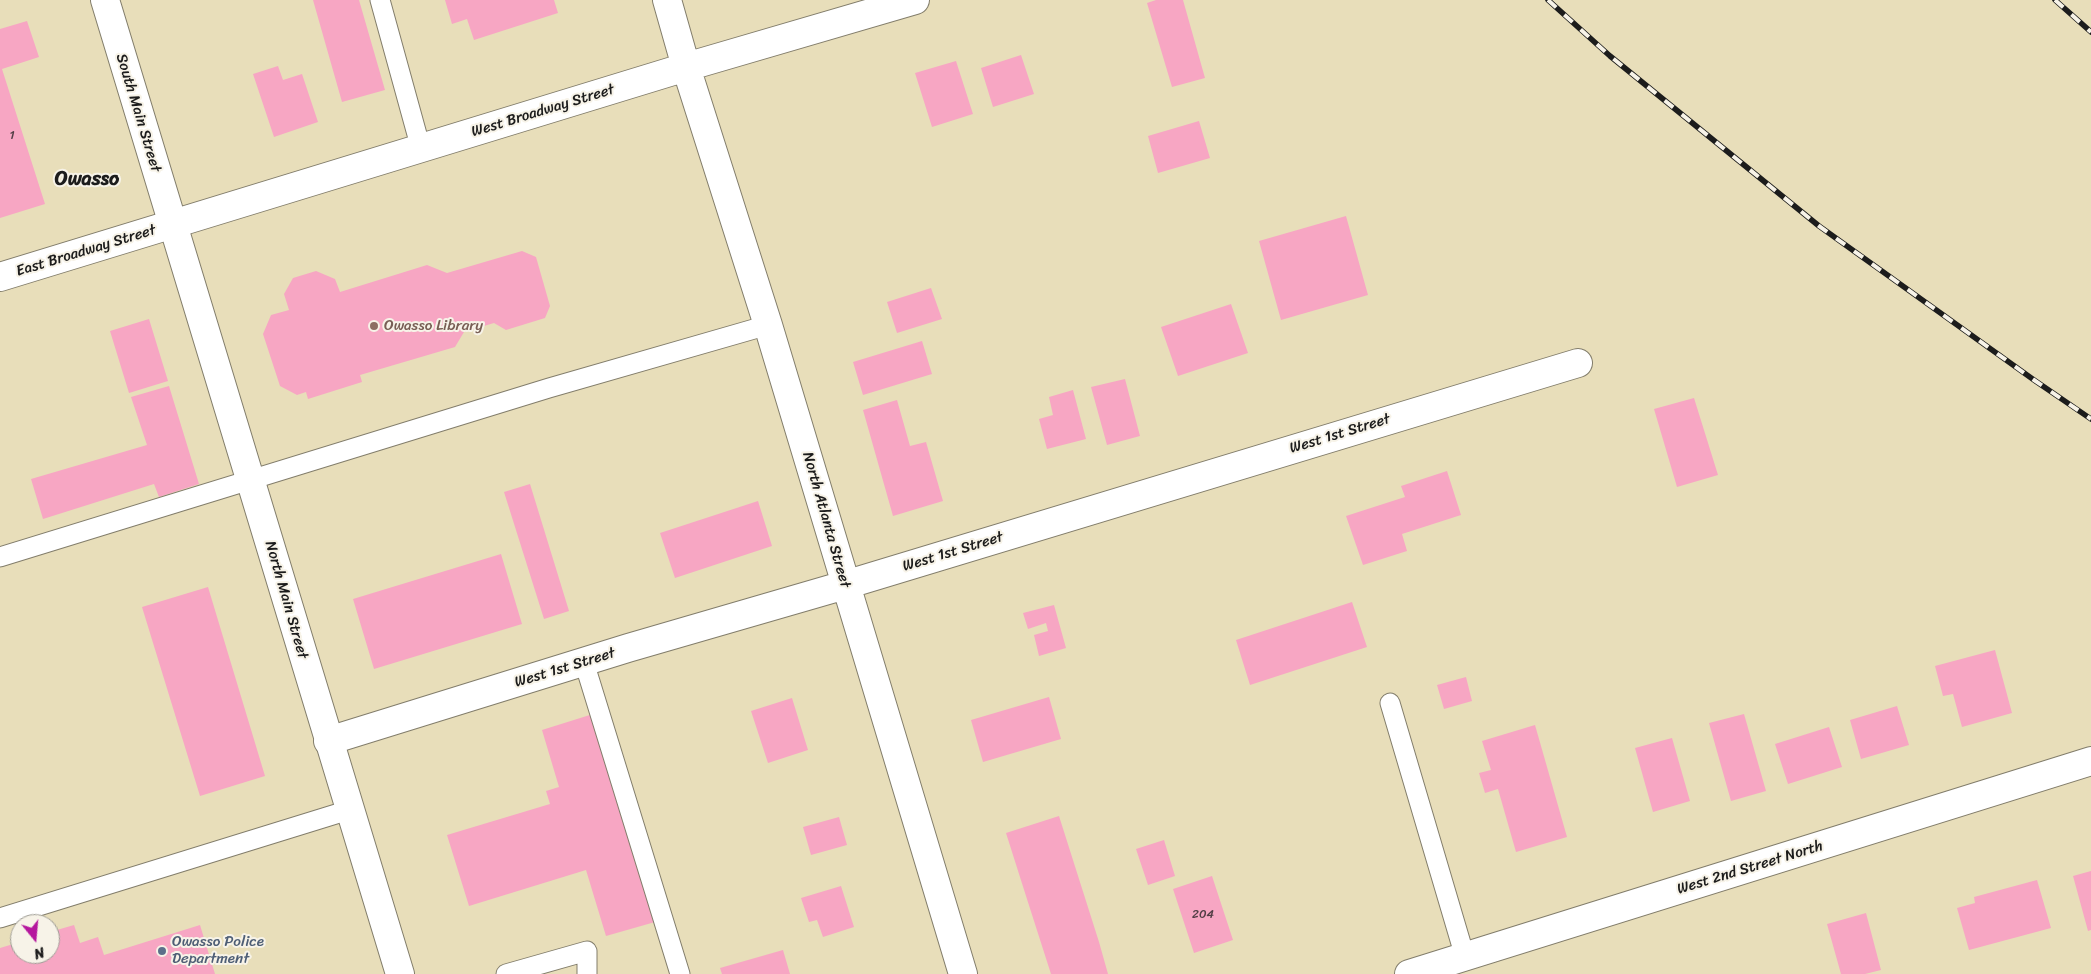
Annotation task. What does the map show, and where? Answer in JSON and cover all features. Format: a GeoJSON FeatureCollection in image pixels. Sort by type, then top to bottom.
{"type":"FeatureCollection","features":[{"type":"Feature","properties":{"kind":"street","name":"South Main Street"},"geometry":{"type":"LineString","coordinates":[[105,0],[172,225]]}},
{"type":"Feature","properties":{"kind":"street","name":"North Atlanta Street"},"geometry":{"type":"LineString","coordinates":[[667,0],[686,67],[768,325],[963,974]]}},
{"type":"Feature","properties":{"kind":"street","name":"West Broadway Street"},"geometry":{"type":"LineString","coordinates":[[172,225],[686,67],[915,0]]}},
{"type":"Feature","properties":{"kind":"street","name":"East Broadway Street"},"geometry":{"type":"LineString","coordinates":[[0,277],[172,225]]}},
{"type":"Feature","properties":{"kind":"street","name":"North Main Street"},"geometry":{"type":"LineString","coordinates":[[172,225],[400,974]]}},
{"type":"Feature","properties":{"kind":"street","name":"West 1st Street"},"geometry":{"type":"LineString","coordinates":[[328,741],[1578,362]]}},
{"type":"Feature","properties":{"kind":"street","name":"West 2nd Street North"},"geometry":{"type":"LineString","coordinates":[[1409,974],[2091,761]]}},
{"type":"Feature","properties":{"kind":"lane"},"geometry":{"type":"LineString","coordinates":[[380,0],[421,149]]}},
{"type":"Feature","properties":{"kind":"lane"},"geometry":{"type":"LineString","coordinates":[[0,557],[549,388],[768,325]]}},
{"type":"Feature","properties":{"kind":"lane"},"geometry":{"type":"LineString","coordinates":[[584,662],[680,974]]}},
{"type":"Feature","properties":{"kind":"lane"},"geometry":{"type":"LineString","coordinates":[[1390,703],[1465,957]]}},
{"type":"Feature","properties":{"kind":"lane"},"geometry":{"type":"LineString","coordinates":[[0,918],[349,810]]}},
{"type":"Feature","properties":{"kind":"lane"},"geometry":{"type":"LineString","coordinates":[[506,974],[587,950],[587,974]]}},
{"type":"Feature","properties":{"kind":"building"},"geometry":{"type":"Polygon","coordinates":[[[313,0],[359,0],[385,90],[342,102],[313,0]]]}},
{"type":"Feature","properties":{"kind":"building"},"geometry":{"type":"Polygon","coordinates":[[[445,0],[554,0],[558,13],[474,40],[467,19],[452,24],[445,0]]]}},
{"type":"Feature","properties":{"kind":"building"},"geometry":{"type":"Polygon","coordinates":[[[1156,0],[1183,0],[1205,78],[1172,87],[1147,3],[1156,0]]]}},
{"type":"Feature","properties":{"kind":"building"},"geometry":{"type":"Polygon","coordinates":[[[27,21],[39,57],[2,69],[45,204],[0,218],[0,29],[27,21]]]}},
{"type":"Feature","properties":{"kind":"building"},"geometry":{"type":"Polygon","coordinates":[[[1021,55],[1034,94],[993,107],[981,68],[1021,55]]]}},
{"type":"Feature","properties":{"kind":"building"},"geometry":{"type":"Polygon","coordinates":[[[956,61],[973,114],[932,127],[915,73],[956,61]]]}},
{"type":"Feature","properties":{"kind":"building"},"geometry":{"type":"Polygon","coordinates":[[[278,66],[283,80],[302,74],[318,122],[274,137],[253,74],[278,66]]]}},
{"type":"Feature","properties":{"kind":"building"},"geometry":{"type":"Polygon","coordinates":[[[1199,121],[1210,158],[1158,173],[1148,136],[1199,121]]]}},
{"type":"Feature","properties":{"kind":"building"},"geometry":{"type":"Polygon","coordinates":[[[1346,216],[1368,295],[1281,320],[1259,241],[1346,216]]]}},
{"type":"Feature","properties":{"kind":"building","name":"Owasso Library"},"geometry":{"type":"Polygon","coordinates":[[[522,251],[536,257],[550,306],[545,318],[506,330],[494,323],[464,332],[455,347],[360,375],[362,382],[308,399],[306,392],[297,395],[280,386],[263,334],[271,315],[289,310],[284,294],[293,278],[316,271],[335,279],[340,292],[427,265],[447,273],[522,251]]]}},
{"type":"Feature","properties":{"kind":"building"},"geometry":{"type":"Polygon","coordinates":[[[931,288],[942,319],[897,333],[887,302],[931,288]]]}},
{"type":"Feature","properties":{"kind":"building"},"geometry":{"type":"Polygon","coordinates":[[[1231,304],[1248,353],[1178,376],[1161,327],[1231,304]]]}},
{"type":"Feature","properties":{"kind":"building"},"geometry":{"type":"Polygon","coordinates":[[[149,319],[168,381],[129,393],[110,331],[149,319]]]}},
{"type":"Feature","properties":{"kind":"building"},"geometry":{"type":"Polygon","coordinates":[[[922,341],[932,374],[863,395],[853,362],[922,341]]]}},
{"type":"Feature","properties":{"kind":"building"},"geometry":{"type":"Polygon","coordinates":[[[1125,379],[1140,436],[1107,445],[1091,387],[1125,379]]]}},
{"type":"Feature","properties":{"kind":"building"},"geometry":{"type":"Polygon","coordinates":[[[169,386],[199,484],[159,497],[154,484],[43,519],[31,479],[147,445],[131,397],[169,386]]]}},
{"type":"Feature","properties":{"kind":"building"},"geometry":{"type":"Polygon","coordinates":[[[1073,390],[1086,439],[1047,449],[1039,419],[1053,415],[1049,397],[1073,390]]]}},
{"type":"Feature","properties":{"kind":"building"},"geometry":{"type":"Polygon","coordinates":[[[1694,398],[1718,475],[1677,487],[1654,409],[1694,398]]]}},
{"type":"Feature","properties":{"kind":"building"},"geometry":{"type":"Polygon","coordinates":[[[897,400],[910,446],[926,442],[943,501],[893,516],[863,410],[897,400]]]}},
{"type":"Feature","properties":{"kind":"building"},"geometry":{"type":"Polygon","coordinates":[[[1447,471],[1461,515],[1402,534],[1407,551],[1363,565],[1346,516],[1405,497],[1401,486],[1447,471]]]}},
{"type":"Feature","properties":{"kind":"building"},"geometry":{"type":"Polygon","coordinates":[[[530,484],[569,611],[544,619],[504,492],[530,484]]]}},
{"type":"Feature","properties":{"kind":"building"},"geometry":{"type":"Polygon","coordinates":[[[758,501],[772,546],[675,578],[660,533],[758,501]]]}},
{"type":"Feature","properties":{"kind":"building"},"geometry":{"type":"Polygon","coordinates":[[[501,554],[522,624],[374,669],[353,599],[501,554]]]}},
{"type":"Feature","properties":{"kind":"building"},"geometry":{"type":"Polygon","coordinates":[[[208,587],[265,776],[200,796],[142,607],[208,587]]]}},
{"type":"Feature","properties":{"kind":"building"},"geometry":{"type":"Polygon","coordinates":[[[1352,602],[1367,647],[1250,685],[1236,640],[1352,602]]]}},
{"type":"Feature","properties":{"kind":"building"},"geometry":{"type":"Polygon","coordinates":[[[1054,605],[1066,648],[1039,656],[1034,635],[1048,631],[1046,623],[1028,629],[1023,613],[1054,605]]]}},
{"type":"Feature","properties":{"kind":"building"},"geometry":{"type":"Polygon","coordinates":[[[1995,650],[2012,713],[1962,727],[1953,694],[1943,696],[1935,666],[1995,650]]]}},
{"type":"Feature","properties":{"kind":"building"},"geometry":{"type":"Polygon","coordinates":[[[1466,677],[1472,701],[1444,709],[1437,685],[1466,677]]]}},
{"type":"Feature","properties":{"kind":"building"},"geometry":{"type":"Polygon","coordinates":[[[1049,697],[1061,739],[983,762],[971,720],[1049,697]]]}},
{"type":"Feature","properties":{"kind":"building"},"geometry":{"type":"Polygon","coordinates":[[[792,698],[808,750],[768,763],[751,711],[792,698]]]}},
{"type":"Feature","properties":{"kind":"building"},"geometry":{"type":"Polygon","coordinates":[[[1897,706],[1909,745],[1861,759],[1850,720],[1897,706]]]}},
{"type":"Feature","properties":{"kind":"building"},"geometry":{"type":"Polygon","coordinates":[[[593,714],[655,922],[606,936],[586,870],[469,906],[447,835],[550,804],[546,791],[559,787],[542,730],[593,714]]]}},
{"type":"Feature","properties":{"kind":"building"},"geometry":{"type":"Polygon","coordinates":[[[1744,714],[1766,791],[1731,801],[1709,723],[1744,714]]]}},
{"type":"Feature","properties":{"kind":"building"},"geometry":{"type":"Polygon","coordinates":[[[1535,725],[1567,837],[1516,852],[1498,789],[1485,793],[1479,773],[1491,770],[1482,741],[1535,725]]]}},
{"type":"Feature","properties":{"kind":"building"},"geometry":{"type":"Polygon","coordinates":[[[1829,727],[1842,767],[1788,784],[1775,744],[1829,727]]]}},
{"type":"Feature","properties":{"kind":"building"},"geometry":{"type":"Polygon","coordinates":[[[1672,738],[1690,801],[1653,812],[1635,748],[1672,738]]]}},
{"type":"Feature","properties":{"kind":"building"},"geometry":{"type":"Polygon","coordinates":[[[1059,816],[1108,974],[1051,974],[1006,833],[1059,816]]]}},
{"type":"Feature","properties":{"kind":"building"},"geometry":{"type":"Polygon","coordinates":[[[839,817],[847,845],[811,855],[803,827],[839,817]]]}},
{"type":"Feature","properties":{"kind":"building"},"geometry":{"type":"Polygon","coordinates":[[[1164,840],[1175,876],[1148,885],[1136,849],[1164,840]]]}},
{"type":"Feature","properties":{"kind":"building"},"geometry":{"type":"Polygon","coordinates":[[[2091,871],[2091,930],[2088,931],[2073,876],[2091,871]]]}},
{"type":"Feature","properties":{"kind":"building"},"geometry":{"type":"Polygon","coordinates":[[[1212,876],[1233,940],[1194,953],[1173,889],[1212,876]]]}},
{"type":"Feature","properties":{"kind":"building"},"geometry":{"type":"Polygon","coordinates":[[[2037,880],[2051,928],[1969,950],[1957,908],[1975,903],[1974,897],[2037,880]]]}},
{"type":"Feature","properties":{"kind":"building"},"geometry":{"type":"Polygon","coordinates":[[[841,886],[854,927],[823,937],[817,920],[809,922],[801,898],[841,886]]]}},
{"type":"Feature","properties":{"kind":"building"},"geometry":{"type":"Polygon","coordinates":[[[1866,913],[1881,970],[1865,974],[1841,974],[1827,924],[1866,913]]]}},
{"type":"Feature","properties":{"kind":"building","name":"Owasso Police Department"},"geometry":{"type":"Polygon","coordinates":[[[74,925],[80,943],[98,937],[104,955],[200,925],[215,974],[0,974],[0,948],[10,945],[10,964],[60,964],[60,929],[74,925]]]}},
{"type":"Feature","properties":{"kind":"building"},"geometry":{"type":"Polygon","coordinates":[[[783,950],[790,974],[722,974],[720,968],[783,950]]]}},
{"type":"Feature","properties":{"kind":"railway"},"geometry":{"type":"LineString","coordinates":[[1548,0],[1610,56],[1819,226],[2091,419]]}},
{"type":"Feature","properties":{"kind":"railway"},"geometry":{"type":"LineString","coordinates":[[2055,0],[2091,32]]}},
{"type":"Feature","properties":{"kind":"place","name":"Owasso Library"},"geometry":{"type":"Point","coordinates":[374,326]}},
{"type":"Feature","properties":{"kind":"place","name":"Owasso Police Department"},"geometry":{"type":"Point","coordinates":[162,951]}},
{"type":"Feature","properties":{"kind":"district","name":"Owasso"},"geometry":{"type":"Point","coordinates":[87,180]}}]}
